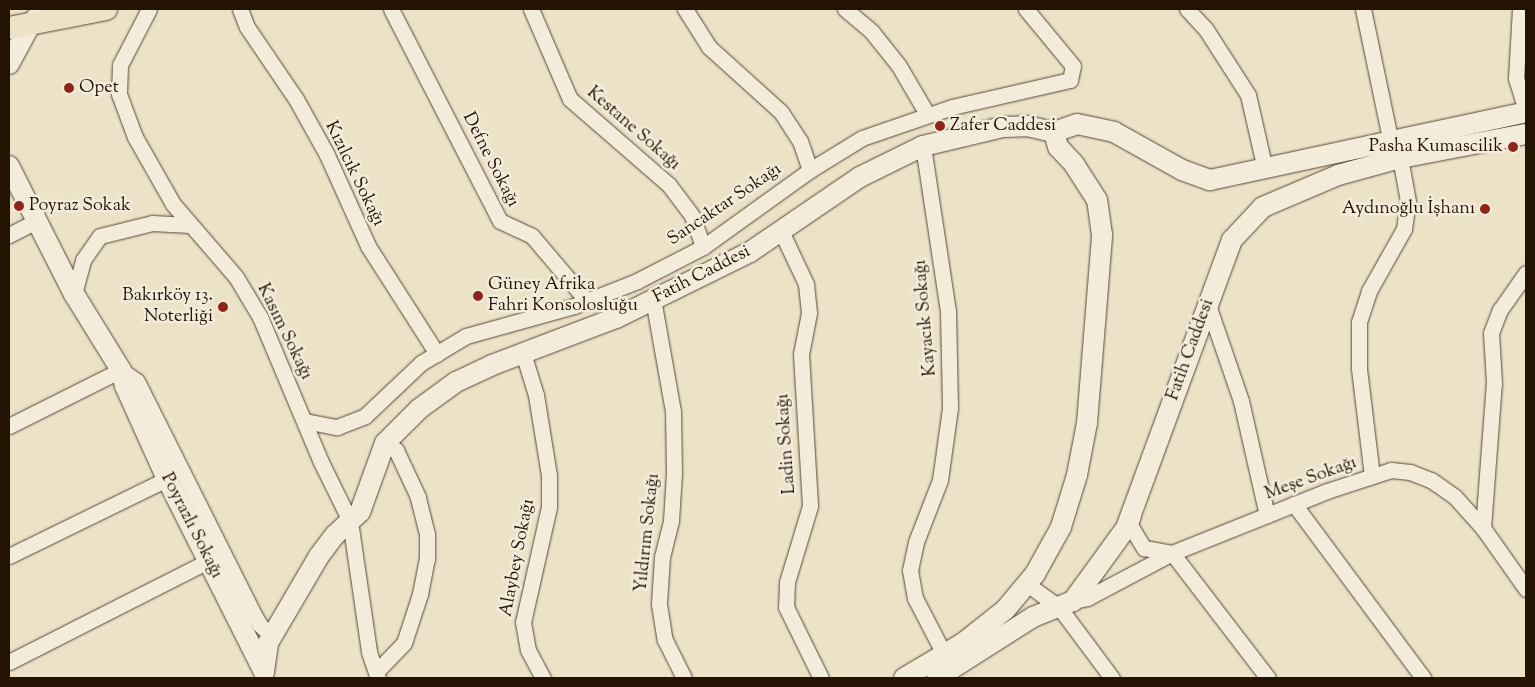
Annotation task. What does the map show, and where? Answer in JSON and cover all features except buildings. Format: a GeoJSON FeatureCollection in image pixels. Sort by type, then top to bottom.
{"type":"FeatureCollection","features":[{"type":"Feature","properties":{"kind":"main road"},"geometry":{"type":"LineString","coordinates":[[9,64],[28,21],[97,10]]}},
{"type":"Feature","properties":{"kind":"main road","name":"Fatih Caddesi"},"geometry":{"type":"LineString","coordinates":[[1066,604],[1133,515],[1232,240],[1263,207],[1272,203],[1395,150],[1526,111]]}},
{"type":"Feature","properties":{"kind":"main road","name":"Fatih Caddesi"},"geometry":{"type":"LineString","coordinates":[[266,675],[265,655],[272,636],[319,556],[334,535],[360,512],[385,442],[419,410],[456,382],[523,353],[616,318],[750,252],[860,177],[923,146],[1003,126],[1028,126],[1054,132],[1077,124],[1101,126],[1182,170],[1210,180],[1265,169],[1395,150],[1526,134]]}},
{"type":"Feature","properties":{"kind":"main road"},"geometry":{"type":"LineString","coordinates":[[922,676],[944,654],[1005,610],[1027,584],[1061,528],[1077,475],[1087,423],[1102,235],[1097,200],[1074,164],[1058,147],[1054,132]]}},
{"type":"Feature","properties":{"kind":"main road","name":"Poyrazlı Sokağı"},"geometry":{"type":"LineString","coordinates":[[9,166],[74,294],[122,370],[125,386],[167,479],[266,675]]}},
{"type":"Feature","properties":{"kind":"main road"},"geometry":{"type":"LineString","coordinates":[[1265,169],[1274,188],[1272,203]]}},
{"type":"Feature","properties":{"kind":"main road"},"geometry":{"type":"LineString","coordinates":[[922,676],[1033,617],[1066,604]]}},
{"type":"Feature","properties":{"kind":"main road"},"geometry":{"type":"LineString","coordinates":[[243,630],[255,638],[272,636]]}},
{"type":"Feature","properties":{"kind":"street","name":"Kasım Sokağı"},"geometry":{"type":"LineString","coordinates":[[149,9],[120,65],[119,94],[135,137],[173,204],[236,277],[260,317],[320,460],[350,521],[369,652],[377,675]]}},
{"type":"Feature","properties":{"kind":"street","name":"Kızılcık Sokağı"},"geometry":{"type":"LineString","coordinates":[[240,9],[247,27],[296,99],[327,155],[368,246],[437,354]]}},
{"type":"Feature","properties":{"kind":"street","name":"Defne Sokağı"},"geometry":{"type":"LineString","coordinates":[[392,9],[500,221],[532,236],[587,301]]}},
{"type":"Feature","properties":{"kind":"street","name":"Kestane Sokağı"},"geometry":{"type":"LineString","coordinates":[[531,9],[570,99],[669,185],[692,216],[703,247]]}},
{"type":"Feature","properties":{"kind":"street"},"geometry":{"type":"LineString","coordinates":[[684,9],[709,47],[781,112],[800,141],[810,170]]}},
{"type":"Feature","properties":{"kind":"street"},"geometry":{"type":"LineString","coordinates":[[845,9],[872,32],[899,66],[926,114]]}},
{"type":"Feature","properties":{"kind":"street","name":"Sancaktar Sokağı"},"geometry":{"type":"LineString","coordinates":[[305,421],[337,427],[365,416],[421,364],[466,336],[587,301],[637,282],[703,247],[810,170],[862,138],[926,114],[1070,80],[1073,66],[1026,9]]}},
{"type":"Feature","properties":{"kind":"street"},"geometry":{"type":"LineString","coordinates":[[1187,9],[1206,28],[1248,95],[1265,169]]}},
{"type":"Feature","properties":{"kind":"street"},"geometry":{"type":"LineString","coordinates":[[1362,9],[1408,202],[1404,229],[1368,291],[1359,322],[1359,368],[1372,476]]}},
{"type":"Feature","properties":{"kind":"street"},"geometry":{"type":"LineString","coordinates":[[1520,9],[1516,78],[1526,111]]}},
{"type":"Feature","properties":{"kind":"street","name":"Kayacık Sokağı"},"geometry":{"type":"LineString","coordinates":[[923,146],[948,311],[950,408],[940,480],[916,542],[910,570],[914,598],[944,654]]}},
{"type":"Feature","properties":{"kind":"street"},"geometry":{"type":"LineString","coordinates":[[9,235],[36,221]]}},
{"type":"Feature","properties":{"kind":"street"},"geometry":{"type":"LineString","coordinates":[[74,294],[83,260],[100,236],[152,223],[190,225]]}},
{"type":"Feature","properties":{"kind":"street","name":"Ladin Sokağı"},"geometry":{"type":"LineString","coordinates":[[781,231],[806,284],[809,313],[801,354],[810,506],[787,582],[786,607],[821,678]]}},
{"type":"Feature","properties":{"kind":"street"},"geometry":{"type":"LineString","coordinates":[[1483,528],[1494,382],[1491,333],[1500,310],[1526,273]]}},
{"type":"Feature","properties":{"kind":"street","name":"Yıldırım Sokağı"},"geometry":{"type":"LineString","coordinates":[[653,299],[673,411],[674,464],[671,521],[662,558],[659,604],[665,640],[684,678]]}},
{"type":"Feature","properties":{"kind":"street"},"geometry":{"type":"LineString","coordinates":[[1208,305],[1240,401],[1267,515]]}},
{"type":"Feature","properties":{"kind":"street","name":"Alaybey Sokağı"},"geometry":{"type":"LineString","coordinates":[[523,353],[536,395],[549,475],[549,508],[523,622],[528,650],[542,678]]}},
{"type":"Feature","properties":{"kind":"street"},"geometry":{"type":"LineString","coordinates":[[9,426],[122,370]]}},
{"type":"Feature","properties":{"kind":"street","name":"Poyrazlı Sokağı"},"geometry":{"type":"LineString","coordinates":[[122,370],[137,381],[253,613],[260,625],[272,636]]}},
{"type":"Feature","properties":{"kind":"street","name":"Kasım Sokağı"},"geometry":{"type":"LineString","coordinates":[[377,675],[404,643],[420,594],[427,559],[426,534],[418,497],[396,450],[385,442]]}},
{"type":"Feature","properties":{"kind":"street","name":"Meşe Sokağı"},"geometry":{"type":"LineString","coordinates":[[1066,604],[1087,598],[1172,553],[1294,504],[1390,470],[1410,472],[1431,480],[1455,497],[1483,528],[1526,589]]}},
{"type":"Feature","properties":{"kind":"street"},"geometry":{"type":"LineString","coordinates":[[9,556],[167,479]]}},
{"type":"Feature","properties":{"kind":"street"},"geometry":{"type":"LineString","coordinates":[[1294,504],[1423,678]]}},
{"type":"Feature","properties":{"kind":"street"},"geometry":{"type":"LineString","coordinates":[[1133,515],[1130,525],[1144,548],[1172,553],[1268,678]]}},
{"type":"Feature","properties":{"kind":"street"},"geometry":{"type":"LineString","coordinates":[[9,662],[208,561]]}},
{"type":"Feature","properties":{"kind":"street"},"geometry":{"type":"LineString","coordinates":[[1027,584],[1066,604],[1112,678]]}},
{"type":"Feature","properties":{"kind":"place","name":"Opet"},"geometry":{"type":"Point","coordinates":[69,88]}},
{"type":"Feature","properties":{"kind":"place","name":"Zafer Caddesi"},"geometry":{"type":"Point","coordinates":[940,126]}},
{"type":"Feature","properties":{"kind":"place","name":"Pasha Kumascilik"},"geometry":{"type":"Point","coordinates":[1513,147]}},
{"type":"Feature","properties":{"kind":"place","name":"Poyraz Sokak"},"geometry":{"type":"Point","coordinates":[19,206]}},
{"type":"Feature","properties":{"kind":"place","name":"Aydınoğlu İşhanı"},"geometry":{"type":"Point","coordinates":[1485,209]}},
{"type":"Feature","properties":{"kind":"place","name":"Güney Afrika Fahri Konsolosluğu"},"geometry":{"type":"Point","coordinates":[478,296]}},
{"type":"Feature","properties":{"kind":"place","name":"Bakırköy 13. Noterliği"},"geometry":{"type":"Point","coordinates":[223,307]}}]}
